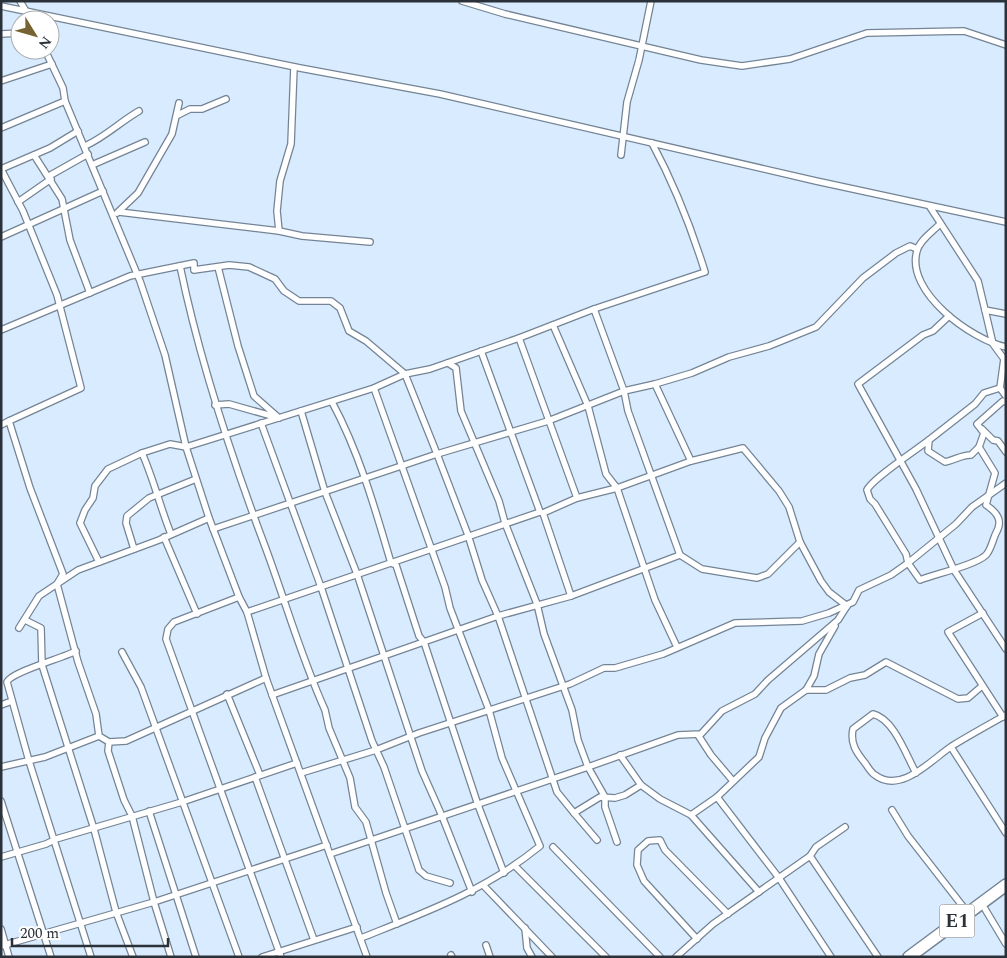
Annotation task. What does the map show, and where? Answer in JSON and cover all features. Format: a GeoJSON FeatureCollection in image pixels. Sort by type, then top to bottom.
{"type":"FeatureCollection","features":[{"type":"Feature","properties":{"kind":"highway","name":"E1"},"geometry":{"type":"LineString","coordinates":[[909,957],[1006,885]]}},
{"type":"Feature","properties":{"kind":"highway","name":"E1"},"geometry":{"type":"LineString","coordinates":[[919,957],[1006,894]]}},
{"type":"Feature","properties":{"kind":"street"},"geometry":{"type":"LineString","coordinates":[[20,1],[26,10]]}},
{"type":"Feature","properties":{"kind":"street"},"geometry":{"type":"LineString","coordinates":[[462,1],[505,14],[701,60],[742,66],[790,59],[868,33],[964,31],[1006,45]]}},
{"type":"Feature","properties":{"kind":"street"},"geometry":{"type":"LineString","coordinates":[[621,155],[627,102],[642,46],[651,1]]}},
{"type":"Feature","properties":{"kind":"street"},"geometry":{"type":"LineString","coordinates":[[1,6],[26,10]]}},
{"type":"Feature","properties":{"kind":"street"},"geometry":{"type":"LineString","coordinates":[[60,17],[294,67],[440,94],[930,207],[1006,222]]}},
{"type":"Feature","properties":{"kind":"street"},"geometry":{"type":"LineString","coordinates":[[50,60],[138,274],[165,355],[186,448],[208,518],[239,597],[247,612],[266,678],[367,957]]}},
{"type":"Feature","properties":{"kind":"street"},"geometry":{"type":"LineString","coordinates":[[1,81],[52,64]]}},
{"type":"Feature","properties":{"kind":"street"},"geometry":{"type":"LineString","coordinates":[[279,231],[277,211],[280,181],[290,144],[294,67]]}},
{"type":"Feature","properties":{"kind":"street"},"geometry":{"type":"LineString","coordinates":[[178,115],[190,108],[202,109],[226,99]]}},
{"type":"Feature","properties":{"kind":"street"},"geometry":{"type":"LineString","coordinates":[[1,128],[65,100]]}},
{"type":"Feature","properties":{"kind":"street"},"geometry":{"type":"LineString","coordinates":[[119,212],[138,193],[172,134],[180,103]]}},
{"type":"Feature","properties":{"kind":"street"},"geometry":{"type":"LineString","coordinates":[[85,146],[100,139],[139,111]]}},
{"type":"Feature","properties":{"kind":"street"},"geometry":{"type":"LineString","coordinates":[[1,425],[81,388],[56,295],[28,223],[1,169],[69,138],[78,131]]}},
{"type":"Feature","properties":{"kind":"street"},"geometry":{"type":"LineString","coordinates":[[92,165],[145,142]]}},
{"type":"Feature","properties":{"kind":"street"},"geometry":{"type":"LineString","coordinates":[[99,562],[80,523],[85,510],[93,498],[95,486],[108,469],[142,453],[170,444],[186,448],[332,402],[374,388],[405,374],[423,371],[448,363],[594,309],[705,272],[694,236],[666,169],[652,144]]}},
{"type":"Feature","properties":{"kind":"street"},"geometry":{"type":"LineString","coordinates":[[18,202],[50,177],[88,154]]}},
{"type":"Feature","properties":{"kind":"street"},"geometry":{"type":"LineString","coordinates":[[34,155],[50,177],[62,199],[70,240],[90,293]]}},
{"type":"Feature","properties":{"kind":"street"},"geometry":{"type":"LineString","coordinates":[[1,238],[28,223],[65,209],[103,191]]}},
{"type":"Feature","properties":{"kind":"street"},"geometry":{"type":"LineString","coordinates":[[930,207],[939,225],[978,281],[993,344],[1004,359],[1000,388],[1006,396]]}},
{"type":"Feature","properties":{"kind":"street"},"geometry":{"type":"LineString","coordinates":[[112,214],[119,212],[279,231],[302,236],[370,242]]}},
{"type":"Feature","properties":{"kind":"street"},"geometry":{"type":"LineString","coordinates":[[939,225],[917,249],[915,262],[918,274],[936,304],[949,316],[993,344],[1006,347]]}},
{"type":"Feature","properties":{"kind":"street"},"geometry":{"type":"LineString","coordinates":[[213,529],[401,468],[474,442],[548,421],[624,391],[692,373],[729,357],[769,346],[816,327],[862,278],[896,253],[910,246],[917,249]]}},
{"type":"Feature","properties":{"kind":"street"},"geometry":{"type":"LineString","coordinates":[[1,330],[58,304],[138,274],[194,263],[194,270],[202,271],[235,265],[249,267],[275,279],[284,291],[300,302],[331,301],[340,308],[349,332],[366,341],[405,374],[468,535],[482,580],[498,616],[524,699],[557,792],[597,840]]}},
{"type":"Feature","properties":{"kind":"street"},"geometry":{"type":"LineString","coordinates":[[180,266],[214,404],[224,435],[282,600],[312,681],[325,710],[328,728],[350,778],[355,807],[366,822],[397,924]]}},
{"type":"Feature","properties":{"kind":"street"},"geometry":{"type":"LineString","coordinates":[[218,267],[238,346],[254,396],[279,418]]}},
{"type":"Feature","properties":{"kind":"street"},"geometry":{"type":"LineString","coordinates":[[594,309],[624,391],[628,411],[680,555],[702,570],[757,578],[768,574],[800,542]]}},
{"type":"Feature","properties":{"kind":"street"},"geometry":{"type":"LineString","coordinates":[[985,310],[1006,314]]}},
{"type":"Feature","properties":{"kind":"street"},"geometry":{"type":"LineString","coordinates":[[949,316],[933,331],[923,335],[858,384],[940,537],[954,570],[982,613],[1003,638],[1006,649]]}},
{"type":"Feature","properties":{"kind":"street"},"geometry":{"type":"LineString","coordinates":[[553,325],[588,406],[606,474],[617,488],[655,600],[677,647]]}},
{"type":"Feature","properties":{"kind":"street"},"geometry":{"type":"LineString","coordinates":[[519,338],[577,498]]}},
{"type":"Feature","properties":{"kind":"street"},"geometry":{"type":"LineString","coordinates":[[481,351],[571,596]]}},
{"type":"Feature","properties":{"kind":"street"},"geometry":{"type":"LineString","coordinates":[[448,363],[456,368],[461,411],[499,501],[505,523],[537,604],[544,634],[572,710],[578,740],[588,767],[605,797],[605,807],[617,842]]}},
{"type":"Feature","properties":{"kind":"street"},"geometry":{"type":"LineString","coordinates":[[655,384],[690,461]]}},
{"type":"Feature","properties":{"kind":"street"},"geometry":{"type":"LineString","coordinates":[[361,938],[484,886],[504,874],[540,846],[515,792],[502,758],[489,710],[458,630],[374,388]]}},
{"type":"Feature","properties":{"kind":"street"},"geometry":{"type":"LineString","coordinates":[[979,447],[995,473],[986,505],[1003,518],[1000,527],[986,555],[954,570],[920,580],[908,563],[906,554],[870,499],[867,490],[874,479],[901,462],[975,404],[984,393],[1000,388]]}},
{"type":"Feature","properties":{"kind":"street"},"geometry":{"type":"LineString","coordinates":[[977,424],[1003,401],[1006,402]]}},
{"type":"Feature","properties":{"kind":"street"},"geometry":{"type":"LineString","coordinates":[[332,402],[343,422],[378,513],[391,563],[396,566],[419,636],[424,642],[478,805],[504,874]]}},
{"type":"Feature","properties":{"kind":"street"},"geometry":{"type":"LineString","coordinates":[[214,404],[228,404],[279,418]]}},
{"type":"Feature","properties":{"kind":"street"},"geometry":{"type":"LineString","coordinates":[[301,411],[324,492],[357,574],[385,654],[422,771],[472,892]]}},
{"type":"Feature","properties":{"kind":"street"},"geometry":{"type":"LineString","coordinates":[[9,421],[30,488],[62,574],[56,584],[96,714],[99,736]]}},
{"type":"Feature","properties":{"kind":"street"},"geometry":{"type":"LineString","coordinates":[[261,423],[321,586],[376,750],[422,873],[450,883]]}},
{"type":"Feature","properties":{"kind":"street"},"geometry":{"type":"LineString","coordinates":[[929,440],[928,451],[945,462],[957,460],[963,455],[971,455],[979,447],[984,433],[977,424]]}},
{"type":"Feature","properties":{"kind":"street"},"geometry":{"type":"LineString","coordinates":[[977,424],[993,440],[998,441],[1006,452]]}},
{"type":"Feature","properties":{"kind":"street"},"geometry":{"type":"LineString","coordinates":[[247,612],[468,535],[541,513],[577,498],[617,488],[690,461],[744,448],[779,491],[789,507],[800,542],[821,582],[829,592],[848,606]]}},
{"type":"Feature","properties":{"kind":"street"},"geometry":{"type":"LineString","coordinates":[[142,453],[159,494],[161,511],[171,534]]}},
{"type":"Feature","properties":{"kind":"street"},"geometry":{"type":"LineString","coordinates":[[134,549],[126,523],[127,516],[149,498],[196,480]]}},
{"type":"Feature","properties":{"kind":"street"},"geometry":{"type":"LineString","coordinates":[[691,815],[717,797],[759,757],[765,738],[781,708],[806,690],[814,676],[819,654],[838,620],[855,599],[859,590],[891,575],[908,563],[1006,483]]}},
{"type":"Feature","properties":{"kind":"street"},"geometry":{"type":"LineString","coordinates":[[19,628],[39,596],[78,570],[208,518]]}},
{"type":"Feature","properties":{"kind":"street"},"geometry":{"type":"LineString","coordinates":[[164,537],[197,614]]}},
{"type":"Feature","properties":{"kind":"street"},"geometry":{"type":"LineString","coordinates":[[272,695],[498,616],[571,596],[680,555]]}},
{"type":"Feature","properties":{"kind":"street"},"geometry":{"type":"LineString","coordinates":[[239,597],[174,622],[168,629],[166,639],[280,954]]}},
{"type":"Feature","properties":{"kind":"street"},"geometry":{"type":"LineString","coordinates":[[300,773],[376,750],[412,736],[562,686],[604,668],[615,668],[663,654],[735,623],[802,621],[848,606]]}},
{"type":"Feature","properties":{"kind":"street"},"geometry":{"type":"LineString","coordinates":[[916,773],[891,728],[881,716],[872,714],[853,729],[851,740],[875,776],[891,780],[907,779],[916,773],[951,747],[1004,716],[982,686],[948,632],[982,613]]}},
{"type":"Feature","properties":{"kind":"street"},"geometry":{"type":"LineString","coordinates":[[25,620],[41,628],[42,665],[94,829],[116,912],[133,957]]}},
{"type":"Feature","properties":{"kind":"street"},"geometry":{"type":"LineString","coordinates":[[330,854],[478,805],[678,735],[698,735],[704,732],[722,711],[755,694],[768,680],[838,620]]}},
{"type":"Feature","properties":{"kind":"street"},"geometry":{"type":"LineString","coordinates":[[1,678],[9,678],[76,651]]}},
{"type":"Feature","properties":{"kind":"street"},"geometry":{"type":"LineString","coordinates":[[122,652],[141,687],[239,957]]}},
{"type":"Feature","properties":{"kind":"street"},"geometry":{"type":"LineString","coordinates":[[806,690],[826,690],[850,678],[865,675],[886,662],[958,699],[968,698],[982,686]]}},
{"type":"Feature","properties":{"kind":"street"},"geometry":{"type":"LineString","coordinates":[[9,678],[7,682],[29,761],[56,839],[91,957]]}},
{"type":"Feature","properties":{"kind":"street"},"geometry":{"type":"LineString","coordinates":[[99,736],[109,742],[126,741],[191,710],[266,678]]}},
{"type":"Feature","properties":{"kind":"street"},"geometry":{"type":"LineString","coordinates":[[227,694],[314,940]]}},
{"type":"Feature","properties":{"kind":"street"},"geometry":{"type":"LineString","coordinates":[[1,705],[12,701]]}},
{"type":"Feature","properties":{"kind":"street"},"geometry":{"type":"LineString","coordinates":[[698,735],[734,781]]}},
{"type":"Feature","properties":{"kind":"street"},"geometry":{"type":"LineString","coordinates":[[1,767],[29,761],[99,736]]}},
{"type":"Feature","properties":{"kind":"street"},"geometry":{"type":"LineString","coordinates":[[109,742],[108,751],[124,800],[132,816],[154,902],[171,957]]}},
{"type":"Feature","properties":{"kind":"street"},"geometry":{"type":"LineString","coordinates":[[951,747],[1006,833]]}},
{"type":"Feature","properties":{"kind":"street"},"geometry":{"type":"LineString","coordinates":[[620,755],[641,785],[660,799],[691,815],[759,892]]}},
{"type":"Feature","properties":{"kind":"street"},"geometry":{"type":"LineString","coordinates":[[1,857],[182,802],[297,763]]}},
{"type":"Feature","properties":{"kind":"street"},"geometry":{"type":"LineString","coordinates":[[574,813],[595,799],[615,798],[625,795],[641,785]]}},
{"type":"Feature","properties":{"kind":"street"},"geometry":{"type":"LineString","coordinates":[[717,797],[779,878],[830,957]]}},
{"type":"Feature","properties":{"kind":"street"},"geometry":{"type":"LineString","coordinates":[[1,801],[51,957]]}},
{"type":"Feature","properties":{"kind":"street"},"geometry":{"type":"LineString","coordinates":[[892,810],[908,836],[968,913]]}},
{"type":"Feature","properties":{"kind":"street"},"geometry":{"type":"LineString","coordinates":[[149,811],[196,957]]}},
{"type":"Feature","properties":{"kind":"street"},"geometry":{"type":"LineString","coordinates":[[676,957],[728,914],[810,856],[816,847],[845,828]]}},
{"type":"Feature","properties":{"kind":"street"},"geometry":{"type":"LineString","coordinates":[[697,939],[644,881],[637,865],[638,850],[648,841],[660,840],[665,850],[728,914]]}},
{"type":"Feature","properties":{"kind":"street"},"geometry":{"type":"LineString","coordinates":[[3,945],[154,902],[212,881],[327,845]]}},
{"type":"Feature","properties":{"kind":"street"},"geometry":{"type":"LineString","coordinates":[[553,847],[660,957]]}},
{"type":"Feature","properties":{"kind":"street"},"geometry":{"type":"LineString","coordinates":[[810,856],[878,957]]}},
{"type":"Feature","properties":{"kind":"street"},"geometry":{"type":"LineString","coordinates":[[515,866],[606,957]]}},
{"type":"Feature","properties":{"kind":"street"},"geometry":{"type":"LineString","coordinates":[[484,886],[552,957]]}},
{"type":"Feature","properties":{"kind":"street"},"geometry":{"type":"LineString","coordinates":[[985,909],[1006,944]]}},
{"type":"Feature","properties":{"kind":"street"},"geometry":{"type":"LineString","coordinates":[[262,957],[280,954],[314,940],[357,927]]}},
{"type":"Feature","properties":{"kind":"street"},"geometry":{"type":"LineString","coordinates":[[525,928],[527,948],[532,957]]}},
{"type":"Feature","properties":{"kind":"street"},"geometry":{"type":"LineString","coordinates":[[1,929],[3,945],[10,957]]}},
{"type":"Feature","properties":{"kind":"street"},"geometry":{"type":"LineString","coordinates":[[486,944],[490,957]]}}]}
